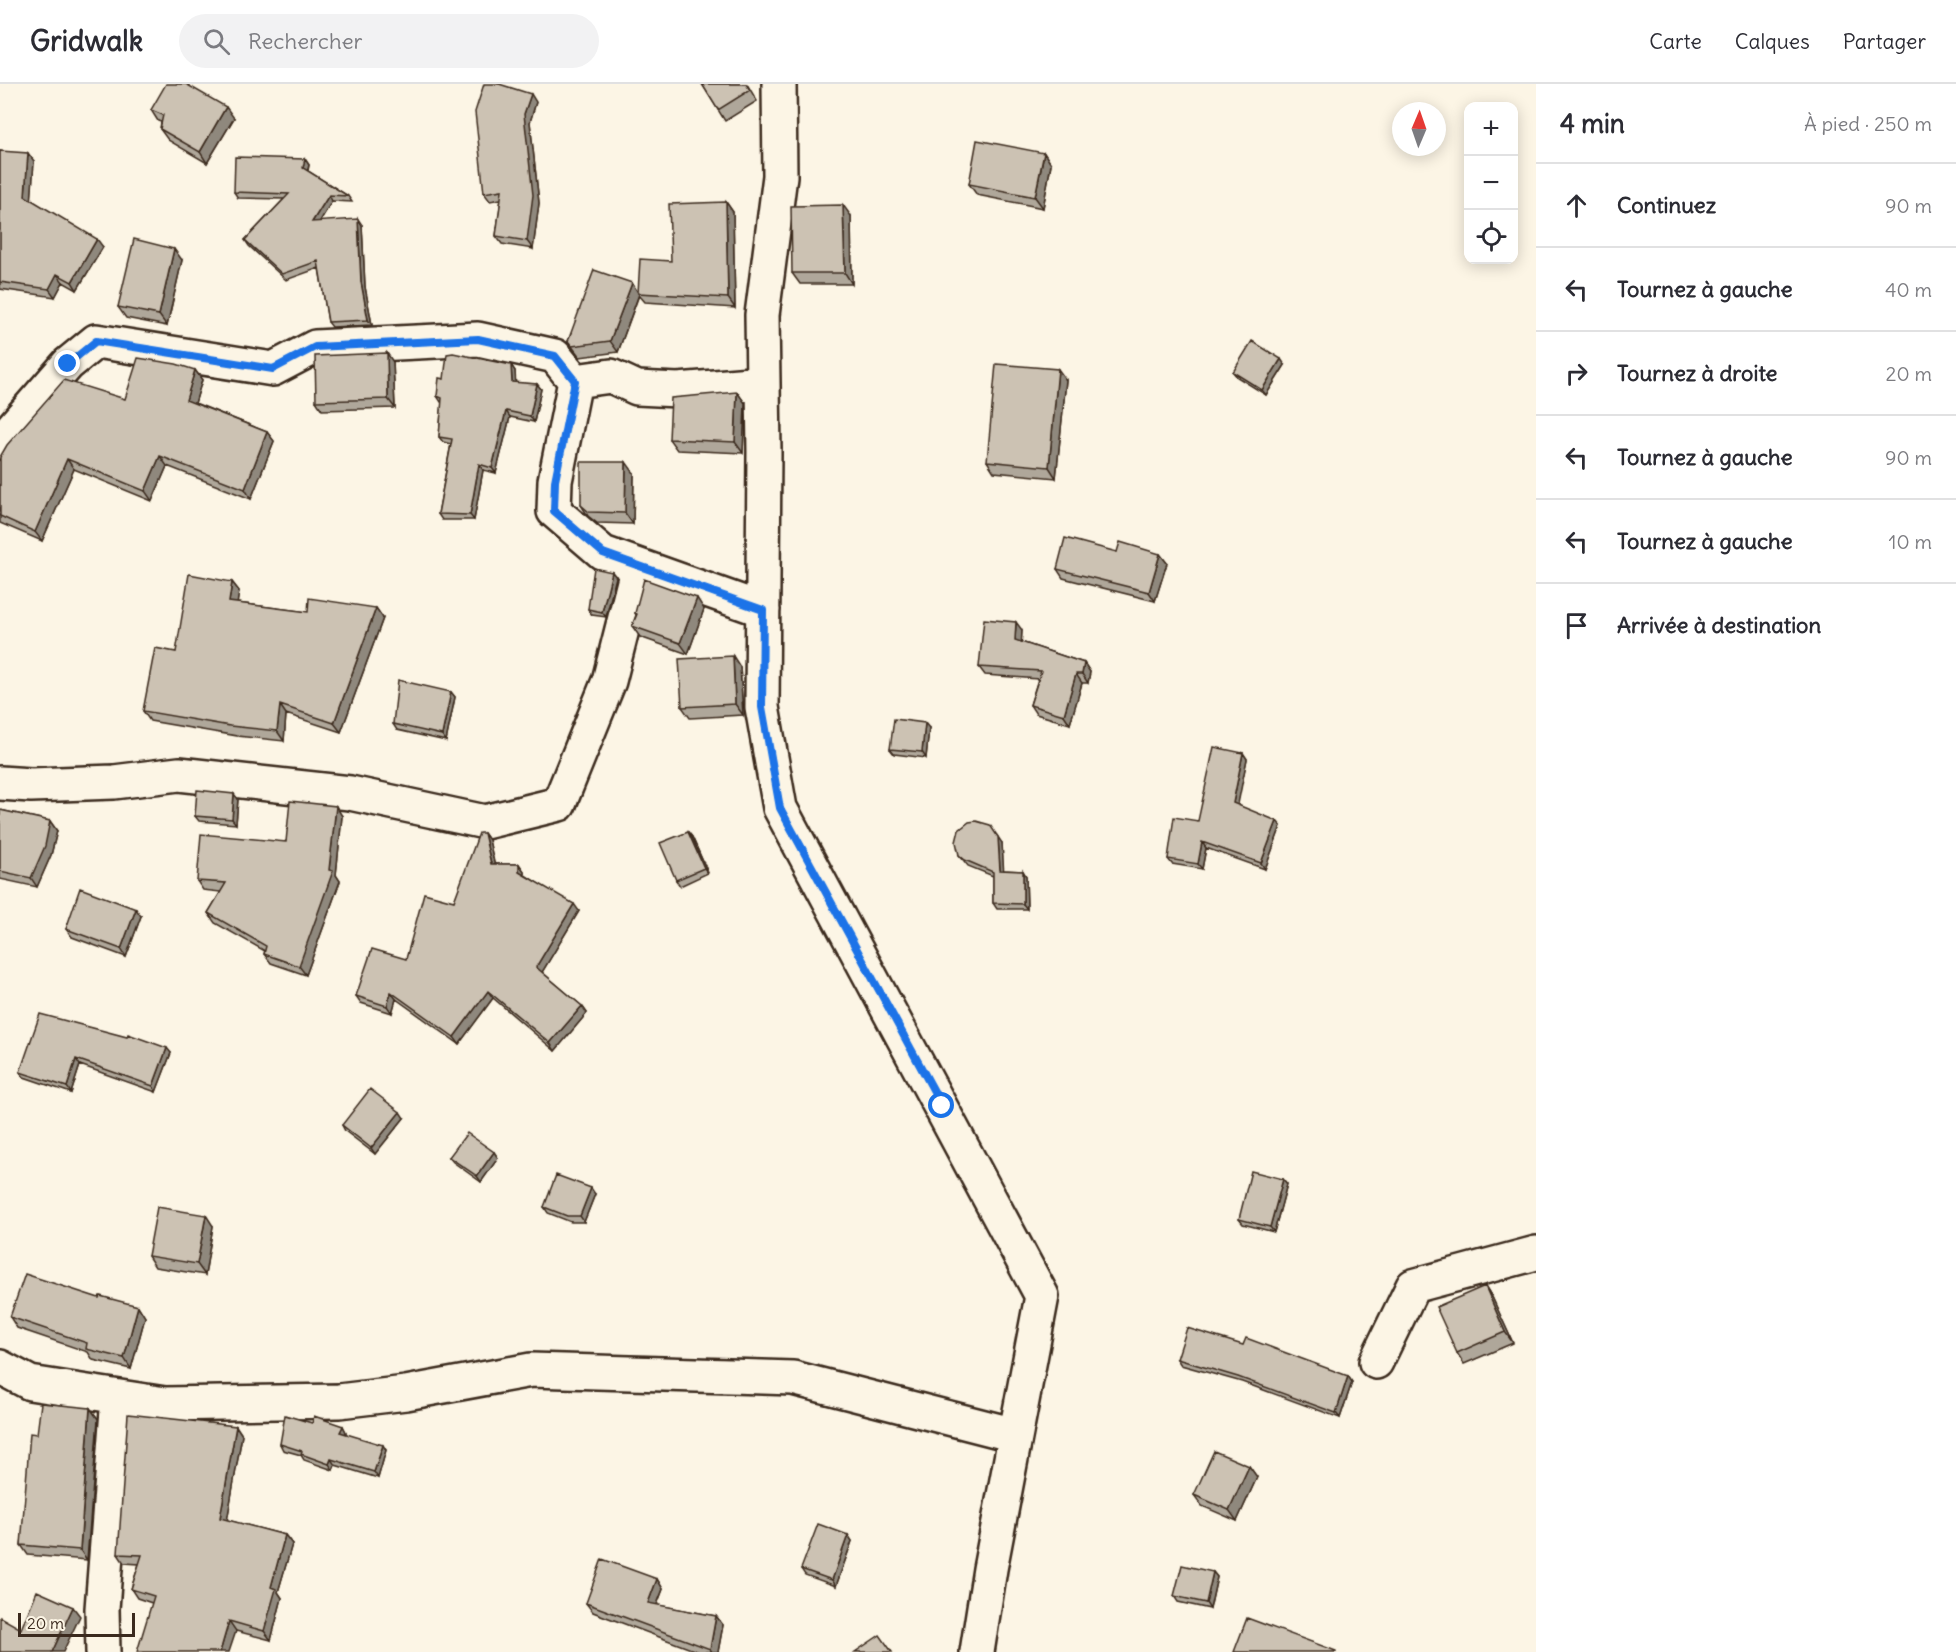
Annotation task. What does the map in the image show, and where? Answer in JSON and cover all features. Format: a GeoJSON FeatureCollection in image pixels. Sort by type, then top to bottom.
{"type":"FeatureCollection","features":[{"type":"Feature","properties":{"kind":"street"},"geometry":{"type":"LineString","coordinates":[[779,84],[780,176],[762,315],[762,707],[780,808],[1042,1296],[990,1569],[977,1652]]}},
{"type":"Feature","properties":{"kind":"street"},"geometry":{"type":"LineString","coordinates":[[0,442],[68,364],[96,341],[273,369],[315,347],[478,339],[555,356],[575,381],[555,481],[554,511],[603,553],[763,610]]}},
{"type":"Feature","properties":{"kind":"street"},"geometry":{"type":"LineString","coordinates":[[575,381],[611,376],[637,388],[678,390],[763,383]]}},
{"type":"Feature","properties":{"kind":"street"},"geometry":{"type":"LineString","coordinates":[[0,783],[31,785],[114,782],[179,774],[350,793],[485,822],[559,804],[609,681],[638,566]]}},
{"type":"Feature","properties":{"kind":"street"},"geometry":{"type":"LineString","coordinates":[[1376,1362],[1413,1286],[1536,1253]]}},
{"type":"Feature","properties":{"kind":"street"},"geometry":{"type":"LineString","coordinates":[[0,1367],[30,1383],[165,1404],[339,1401],[406,1393],[531,1370],[793,1377],[1015,1436]]}},
{"type":"Feature","properties":{"kind":"street"},"geometry":{"type":"LineString","coordinates":[[103,1652],[102,1609],[118,1397]]}},
{"type":"Feature","properties":{"kind":"building"},"geometry":{"type":"Polygon","coordinates":[[[166,84],[186,84],[226,107],[200,152],[160,129],[163,115],[151,110],[166,84]]]}},
{"type":"Feature","properties":{"kind":"building"},"geometry":{"type":"Polygon","coordinates":[[[484,84],[499,84],[531,94],[524,114],[533,195],[527,241],[496,236],[502,190],[484,193],[475,112],[484,84]]]}},
{"type":"Feature","properties":{"kind":"building"},"geometry":{"type":"Polygon","coordinates":[[[702,84],[746,84],[750,90],[718,110],[702,84]]]}},
{"type":"Feature","properties":{"kind":"building"},"geometry":{"type":"Polygon","coordinates":[[[977,140],[1044,153],[1035,197],[969,184],[977,140]]]}},
{"type":"Feature","properties":{"kind":"building"},"geometry":{"type":"Polygon","coordinates":[[[0,151],[28,153],[25,196],[97,239],[72,282],[57,274],[49,289],[0,282],[0,151]]]}},
{"type":"Feature","properties":{"kind":"building"},"geometry":{"type":"Polygon","coordinates":[[[235,157],[305,159],[303,168],[348,196],[329,195],[312,222],[358,219],[361,282],[368,320],[328,322],[318,261],[282,274],[245,240],[289,194],[234,192],[235,157]]]}},
{"type":"Feature","properties":{"kind":"building"},"geometry":{"type":"Polygon","coordinates":[[[726,202],[728,298],[638,293],[640,259],[671,261],[669,204],[726,202]]]}},
{"type":"Feature","properties":{"kind":"building"},"geometry":{"type":"Polygon","coordinates":[[[843,205],[845,273],[792,273],[791,206],[843,205]]]}},
{"type":"Feature","properties":{"kind":"building"},"geometry":{"type":"Polygon","coordinates":[[[134,239],[174,249],[159,315],[118,307],[134,239]]]}},
{"type":"Feature","properties":{"kind":"building"},"geometry":{"type":"Polygon","coordinates":[[[594,270],[632,283],[610,341],[572,346],[568,341],[594,270]]]}},
{"type":"Feature","properties":{"kind":"building"},"geometry":{"type":"Polygon","coordinates":[[[1252,341],[1281,359],[1262,390],[1233,372],[1252,341]]]}},
{"type":"Feature","properties":{"kind":"building"},"geometry":{"type":"Polygon","coordinates":[[[387,353],[388,399],[316,401],[315,356],[387,353]]]}},
{"type":"Feature","properties":{"kind":"building"},"geometry":{"type":"Polygon","coordinates":[[[453,353],[511,365],[512,382],[537,384],[530,416],[506,411],[492,468],[479,464],[470,515],[438,514],[452,439],[439,437],[442,398],[437,396],[439,378],[444,379],[447,354],[453,353]]]}},
{"type":"Feature","properties":{"kind":"building"},"geometry":{"type":"Polygon","coordinates":[[[138,358],[176,364],[195,370],[186,400],[267,432],[245,489],[160,456],[145,491],[67,459],[35,532],[0,516],[0,457],[7,445],[64,380],[125,399],[138,358]]]}},
{"type":"Feature","properties":{"kind":"building"},"geometry":{"type":"Polygon","coordinates":[[[996,364],[1058,369],[1049,467],[987,461],[996,364]]]}},
{"type":"Feature","properties":{"kind":"building"},"geometry":{"type":"Polygon","coordinates":[[[737,392],[735,442],[669,439],[671,398],[737,392]]]}},
{"type":"Feature","properties":{"kind":"building"},"geometry":{"type":"Polygon","coordinates":[[[581,462],[626,462],[625,513],[589,512],[581,505],[581,462]]]}},
{"type":"Feature","properties":{"kind":"building"},"geometry":{"type":"Polygon","coordinates":[[[1065,538],[1117,552],[1120,542],[1160,554],[1149,592],[1057,569],[1065,538]]]}},
{"type":"Feature","properties":{"kind":"building"},"geometry":{"type":"Polygon","coordinates":[[[594,568],[612,572],[602,612],[588,609],[594,568]]]}},
{"type":"Feature","properties":{"kind":"building"},"geometry":{"type":"Polygon","coordinates":[[[189,574],[232,582],[229,602],[308,612],[309,598],[376,608],[334,723],[280,705],[277,731],[230,726],[143,711],[155,648],[176,652],[189,574]]]}},
{"type":"Feature","properties":{"kind":"building"},"geometry":{"type":"Polygon","coordinates":[[[644,579],[697,598],[680,643],[632,626],[637,614],[635,613],[644,579]]]}},
{"type":"Feature","properties":{"kind":"building"},"geometry":{"type":"Polygon","coordinates":[[[984,619],[1016,622],[1015,640],[1084,663],[1082,674],[1076,674],[1064,715],[1030,705],[1041,671],[979,667],[984,619]]]}},
{"type":"Feature","properties":{"kind":"building"},"geometry":{"type":"Polygon","coordinates":[[[733,656],[735,704],[682,707],[679,659],[733,656]]]}},
{"type":"Feature","properties":{"kind":"building"},"geometry":{"type":"Polygon","coordinates":[[[398,680],[451,692],[442,735],[393,724],[398,680]]]}},
{"type":"Feature","properties":{"kind":"building"},"geometry":{"type":"Polygon","coordinates":[[[894,719],[925,723],[922,752],[890,749],[894,719]]]}},
{"type":"Feature","properties":{"kind":"building"},"geometry":{"type":"Polygon","coordinates":[[[1214,747],[1243,753],[1233,803],[1277,821],[1261,863],[1202,842],[1198,864],[1168,859],[1174,817],[1198,821],[1214,747]]]}},
{"type":"Feature","properties":{"kind":"building"},"geometry":{"type":"Polygon","coordinates":[[[197,790],[234,794],[232,819],[195,816],[197,790]]]}},
{"type":"Feature","properties":{"kind":"building"},"geometry":{"type":"Polygon","coordinates":[[[290,801],[336,806],[329,870],[333,871],[299,966],[264,954],[266,946],[208,913],[226,883],[197,881],[201,834],[286,842],[290,801]]]}},
{"type":"Feature","properties":{"kind":"building"},"geometry":{"type":"Polygon","coordinates":[[[0,810],[50,821],[45,846],[31,878],[0,871],[0,810]]]}},
{"type":"Feature","properties":{"kind":"building"},"geometry":{"type":"Polygon","coordinates":[[[976,821],[990,825],[998,837],[1000,870],[1023,871],[1023,904],[993,903],[993,872],[959,855],[956,842],[959,830],[969,822],[976,821]]]}},
{"type":"Feature","properties":{"kind":"building"},"geometry":{"type":"Polygon","coordinates":[[[688,832],[704,868],[676,880],[660,843],[688,832]]]}},
{"type":"Feature","properties":{"kind":"building"},"geometry":{"type":"Polygon","coordinates":[[[479,833],[484,833],[491,864],[519,864],[519,872],[574,904],[536,967],[582,1006],[550,1043],[488,991],[454,1037],[391,992],[387,1006],[356,996],[372,949],[406,959],[424,893],[454,901],[479,833]]]}},
{"type":"Feature","properties":{"kind":"building"},"geometry":{"type":"Polygon","coordinates":[[[80,888],[136,909],[121,949],[66,929],[80,888]]]}},
{"type":"Feature","properties":{"kind":"building"},"geometry":{"type":"Polygon","coordinates":[[[40,1014],[127,1037],[128,1034],[167,1048],[153,1086],[76,1059],[67,1087],[20,1072],[40,1014]]]}},
{"type":"Feature","properties":{"kind":"building"},"geometry":{"type":"Polygon","coordinates":[[[370,1089],[400,1112],[371,1148],[342,1125],[370,1089]]]}},
{"type":"Feature","properties":{"kind":"building"},"geometry":{"type":"Polygon","coordinates":[[[467,1133],[494,1152],[477,1176],[449,1157],[467,1133]]]}},
{"type":"Feature","properties":{"kind":"building"},"geometry":{"type":"Polygon","coordinates":[[[1251,1171],[1283,1179],[1270,1227],[1239,1219],[1251,1171]]]}},
{"type":"Feature","properties":{"kind":"building"},"geometry":{"type":"Polygon","coordinates":[[[556,1175],[591,1188],[580,1216],[567,1216],[544,1207],[556,1175]]]}},
{"type":"Feature","properties":{"kind":"building"},"geometry":{"type":"Polygon","coordinates":[[[157,1207],[206,1215],[197,1264],[148,1256],[157,1207]]]}},
{"type":"Feature","properties":{"kind":"building"},"geometry":{"type":"Polygon","coordinates":[[[25,1274],[99,1298],[100,1296],[138,1306],[124,1358],[86,1349],[87,1343],[10,1317],[25,1274]]]}},
{"type":"Feature","properties":{"kind":"building"},"geometry":{"type":"Polygon","coordinates":[[[1485,1286],[1505,1332],[1457,1353],[1436,1307],[1485,1286]]]}},
{"type":"Feature","properties":{"kind":"building"},"geometry":{"type":"Polygon","coordinates":[[[1187,1328],[1243,1345],[1246,1338],[1348,1376],[1336,1413],[1238,1377],[1177,1359],[1187,1328]]]}},
{"type":"Feature","properties":{"kind":"building"},"geometry":{"type":"Polygon","coordinates":[[[41,1403],[90,1408],[80,1550],[21,1545],[30,1433],[37,1434],[41,1403]]]}},
{"type":"Feature","properties":{"kind":"building"},"geometry":{"type":"Polygon","coordinates":[[[128,1414],[236,1426],[220,1518],[285,1535],[271,1587],[276,1589],[264,1631],[229,1621],[220,1652],[137,1652],[154,1596],[131,1589],[142,1555],[118,1554],[128,1414]]]}},
{"type":"Feature","properties":{"kind":"building"},"geometry":{"type":"Polygon","coordinates":[[[285,1415],[312,1423],[314,1416],[343,1426],[340,1432],[383,1445],[374,1472],[331,1459],[329,1464],[301,1454],[302,1451],[280,1444],[285,1415]]]}},
{"type":"Feature","properties":{"kind":"building"},"geometry":{"type":"Polygon","coordinates":[[[1214,1451],[1249,1466],[1229,1510],[1194,1495],[1214,1451]]]}},
{"type":"Feature","properties":{"kind":"building"},"geometry":{"type":"Polygon","coordinates":[[[818,1524],[848,1535],[832,1580],[801,1569],[818,1524]]]}},
{"type":"Feature","properties":{"kind":"building"},"geometry":{"type":"Polygon","coordinates":[[[602,1559],[657,1579],[648,1603],[716,1616],[710,1649],[586,1603],[602,1559]]]}},
{"type":"Feature","properties":{"kind":"building"},"geometry":{"type":"Polygon","coordinates":[[[1182,1565],[1213,1572],[1206,1603],[1174,1596],[1182,1565]]]}},
{"type":"Feature","properties":{"kind":"building"},"geometry":{"type":"Polygon","coordinates":[[[37,1591],[73,1607],[52,1652],[0,1652],[0,1617],[21,1629],[37,1591]]]}},
{"type":"Feature","properties":{"kind":"building"},"geometry":{"type":"Polygon","coordinates":[[[1247,1618],[1336,1651],[1336,1652],[1234,1652],[1247,1618]]]}},
{"type":"Feature","properties":{"kind":"building"},"geometry":{"type":"Polygon","coordinates":[[[880,1635],[892,1652],[855,1652],[880,1635]]]}},
{"type":"Feature","properties":{"kind":"route"},"geometry":{"type":"LineString","coordinates":[[68,364],[96,341],[273,369],[315,347],[478,339],[555,356],[575,381],[555,481],[554,511],[603,553],[763,610],[762,707],[780,808],[942,1106]]}}]}
